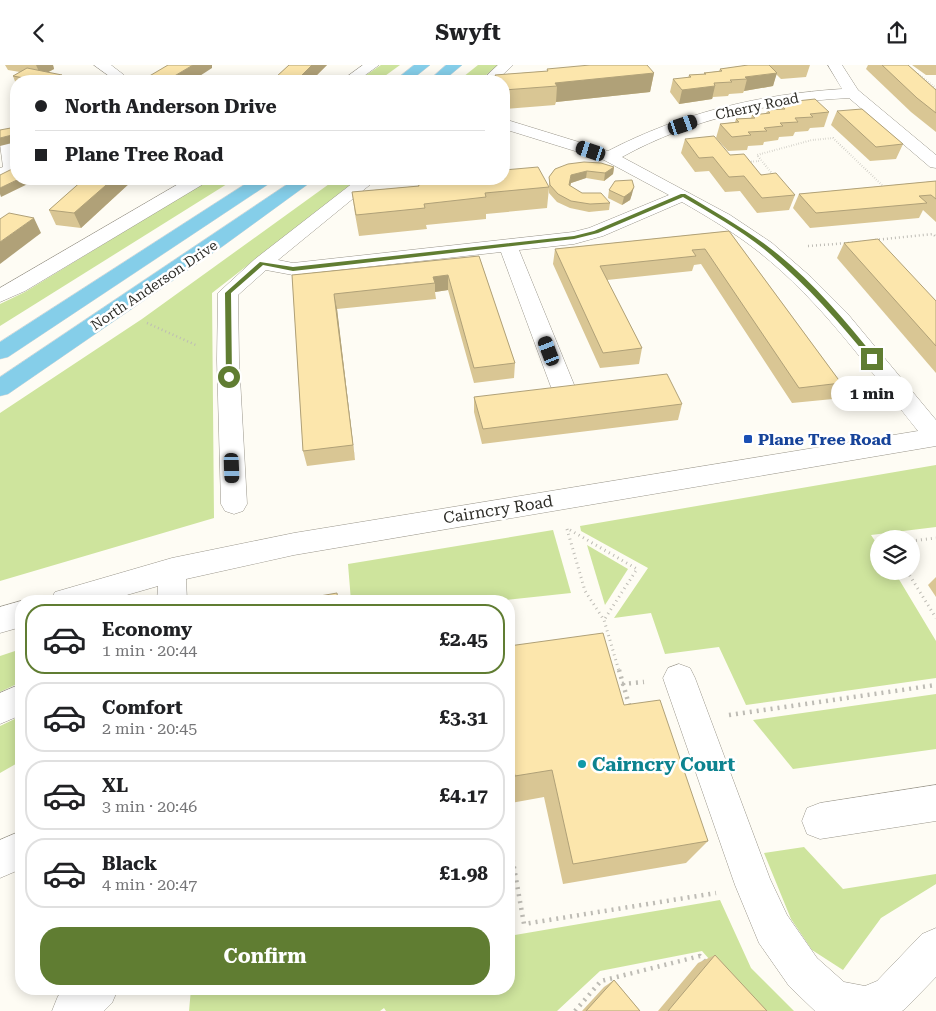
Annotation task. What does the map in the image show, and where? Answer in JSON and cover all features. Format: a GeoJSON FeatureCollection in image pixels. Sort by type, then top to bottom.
{"type":"FeatureCollection","features":[{"type":"Feature","properties":{"kind":"main road"},"geometry":{"type":"LineString","coordinates":[[409,75],[423,65]]}},
{"type":"Feature","properties":{"kind":"main road"},"geometry":{"type":"LineString","coordinates":[[442,75],[455,65]]}},
{"type":"Feature","properties":{"kind":"main road","name":"North Anderson Drive"},"geometry":{"type":"LineString","coordinates":[[0,352],[255,185]]}},
{"type":"Feature","properties":{"kind":"main road","name":"North Anderson Drive"},"geometry":{"type":"LineString","coordinates":[[0,388],[216,243],[298,185]]}},
{"type":"Feature","properties":{"kind":"street"},"geometry":{"type":"LineString","coordinates":[[101,65],[117,75]]}},
{"type":"Feature","properties":{"kind":"street"},"geometry":{"type":"LineString","coordinates":[[357,75],[372,65]]}},
{"type":"Feature","properties":{"kind":"street"},"geometry":{"type":"LineString","coordinates":[[495,75],[506,65]]}},
{"type":"Feature","properties":{"kind":"street"},"geometry":{"type":"LineString","coordinates":[[834,65],[852,93],[936,163]]}},
{"type":"Feature","properties":{"kind":"street","name":"Cherry Road"},"geometry":{"type":"LineString","coordinates":[[610,157],[656,134],[705,117],[763,103],[820,94],[852,93]]}},
{"type":"Feature","properties":{"kind":"street"},"geometry":{"type":"LineString","coordinates":[[510,126],[610,157],[683,195],[724,219],[765,247],[804,281],[840,318],[936,437]]}},
{"type":"Feature","properties":{"kind":"street"},"geometry":{"type":"LineString","coordinates":[[6,147],[10,162]]}},
{"type":"Feature","properties":{"kind":"street"},"geometry":{"type":"LineString","coordinates":[[0,296],[27,283],[189,185]]}},
{"type":"Feature","properties":{"kind":"street"},"geometry":{"type":"LineString","coordinates":[[234,504],[228,359],[228,293],[262,263],[360,185]]}},
{"type":"Feature","properties":{"kind":"street"},"geometry":{"type":"LineString","coordinates":[[262,263],[293,269],[574,237],[596,232],[683,195]]}},
{"type":"Feature","properties":{"kind":"street"},"geometry":{"type":"LineString","coordinates":[[508,245],[563,387]]}},
{"type":"Feature","properties":{"kind":"street","name":"Cairncry Road"},"geometry":{"type":"LineString","coordinates":[[86,595],[172,571],[304,542],[936,437]]}},
{"type":"Feature","properties":{"kind":"street"},"geometry":{"type":"LineString","coordinates":[[172,571],[172,595]]}},
{"type":"Feature","properties":{"kind":"street"},"geometry":{"type":"LineString","coordinates":[[0,620],[15,616]]}},
{"type":"Feature","properties":{"kind":"street"},"geometry":{"type":"LineString","coordinates":[[679,678],[761,903],[773,929],[803,972],[834,1001],[866,1007],[892,995],[936,948]]}},
{"type":"Feature","properties":{"kind":"street"},"geometry":{"type":"LineString","coordinates":[[0,709],[15,702]]}},
{"type":"Feature","properties":{"kind":"street"},"geometry":{"type":"LineString","coordinates":[[820,821],[936,803]]}},
{"type":"Feature","properties":{"kind":"street"},"geometry":{"type":"LineString","coordinates":[[0,861],[15,852]]}},
{"type":"Feature","properties":{"kind":"street"},"geometry":{"type":"LineString","coordinates":[[73,1011],[91,995]]}},
{"type":"Feature","properties":{"kind":"path"},"geometry":{"type":"LineString","coordinates":[[913,71],[936,88]]}},
{"type":"Feature","properties":{"kind":"path"},"geometry":{"type":"LineString","coordinates":[[779,182],[756,155],[812,140],[833,138],[884,187],[874,188]]}},
{"type":"Feature","properties":{"kind":"path"},"geometry":{"type":"LineString","coordinates":[[742,162],[761,161]]}},
{"type":"Feature","properties":{"kind":"path"},"geometry":{"type":"LineString","coordinates":[[804,247],[933,234],[936,237]]}},
{"type":"Feature","properties":{"kind":"path"},"geometry":{"type":"LineString","coordinates":[[874,240],[880,246]]}},
{"type":"Feature","properties":{"kind":"path"},"geometry":{"type":"LineString","coordinates":[[144,322],[228,359]]}},
{"type":"Feature","properties":{"kind":"path"},"geometry":{"type":"LineString","coordinates":[[604,620],[637,569],[567,528],[585,591],[604,620],[632,715]]}},
{"type":"Feature","properties":{"kind":"path"},"geometry":{"type":"LineString","coordinates":[[920,540],[936,538]]}},
{"type":"Feature","properties":{"kind":"path"},"geometry":{"type":"LineString","coordinates":[[913,580],[936,618]]}},
{"type":"Feature","properties":{"kind":"path"},"geometry":{"type":"LineString","coordinates":[[602,645],[611,644]]}},
{"type":"Feature","properties":{"kind":"path"},"geometry":{"type":"LineString","coordinates":[[724,716],[936,685]]}},
{"type":"Feature","properties":{"kind":"path"},"geometry":{"type":"LineString","coordinates":[[515,873],[524,924],[724,891]]}},
{"type":"Feature","properties":{"kind":"path"},"geometry":{"type":"LineString","coordinates":[[575,1011],[601,981],[700,956],[712,970]]}},
{"type":"Feature","properties":{"kind":"green space"},"geometry":{"type":"Polygon","coordinates":[[[381,65],[400,65],[386,75],[366,75],[381,65]]]}},
{"type":"Feature","properties":{"kind":"green space"},"geometry":{"type":"Polygon","coordinates":[[[478,65],[498,65],[486,75],[466,75],[478,65]]]}},
{"type":"Feature","properties":{"kind":"green space"},"geometry":{"type":"Polygon","coordinates":[[[200,185],[225,185],[0,326],[0,304],[25,292],[200,185]]]}},
{"type":"Feature","properties":{"kind":"green space"},"geometry":{"type":"Polygon","coordinates":[[[328,185],[350,185],[212,293],[214,518],[0,581],[0,413],[142,319],[328,185]]]}},
{"type":"Feature","properties":{"kind":"green space"},"geometry":{"type":"Polygon","coordinates":[[[936,465],[936,527],[912,530],[870,530],[870,580],[899,580],[936,641],[936,678],[746,705],[719,647],[665,654],[651,613],[614,618],[648,568],[581,531],[580,526],[936,465]]]}},
{"type":"Feature","properties":{"kind":"green space"},"geometry":{"type":"Polygon","coordinates":[[[553,530],[571,593],[515,599],[515,595],[351,595],[348,564],[553,530]]]}},
{"type":"Feature","properties":{"kind":"green space"},"geometry":{"type":"Polygon","coordinates":[[[587,545],[628,569],[605,605],[587,545]]]}},
{"type":"Feature","properties":{"kind":"green space"},"geometry":{"type":"Polygon","coordinates":[[[15,651],[15,685],[0,692],[0,656],[15,651]]]}},
{"type":"Feature","properties":{"kind":"green space"},"geometry":{"type":"Polygon","coordinates":[[[936,694],[936,749],[793,769],[753,720],[936,694]]]}},
{"type":"Feature","properties":{"kind":"green space"},"geometry":{"type":"Polygon","coordinates":[[[15,719],[15,764],[0,773],[0,726],[15,719]]]}},
{"type":"Feature","properties":{"kind":"green space"},"geometry":{"type":"Polygon","coordinates":[[[804,847],[843,889],[936,874],[936,884],[881,918],[843,970],[812,950],[791,919],[764,853],[804,847]]]}},
{"type":"Feature","properties":{"kind":"green space"},"geometry":{"type":"Polygon","coordinates":[[[720,900],[751,968],[794,1011],[755,1011],[702,951],[600,971],[557,1011],[386,1011],[384,1008],[380,1011],[189,1011],[190,995],[515,995],[515,935],[720,900]]]}},
{"type":"Feature","properties":{"kind":"building"},"geometry":{"type":"Polygon","coordinates":[[[168,65],[193,65],[176,75],[151,75],[168,65]]]}},
{"type":"Feature","properties":{"kind":"building"},"geometry":{"type":"Polygon","coordinates":[[[289,65],[312,65],[302,75],[278,75],[289,65]]]}},
{"type":"Feature","properties":{"kind":"building"},"geometry":{"type":"Polygon","coordinates":[[[590,65],[647,65],[654,73],[555,83],[557,86],[510,90],[510,75],[495,75],[548,71],[547,69],[590,65]]]}},
{"type":"Feature","properties":{"kind":"building"},"geometry":{"type":"Polygon","coordinates":[[[748,65],[769,65],[777,73],[745,77],[747,79],[730,80],[732,82],[714,83],[715,86],[682,90],[673,79],[691,77],[689,75],[706,74],[704,73],[748,65]]]}},
{"type":"Feature","properties":{"kind":"building"},"geometry":{"type":"Polygon","coordinates":[[[882,65],[908,65],[936,90],[936,113],[917,98],[882,65]]]}},
{"type":"Feature","properties":{"kind":"building"},"geometry":{"type":"Polygon","coordinates":[[[27,68],[62,75],[15,75],[27,68]]]}},
{"type":"Feature","properties":{"kind":"building"},"geometry":{"type":"Polygon","coordinates":[[[815,99],[829,112],[810,114],[813,117],[795,118],[798,122],[780,123],[783,126],[764,128],[767,131],[748,132],[751,135],[732,137],[720,124],[739,122],[736,119],[755,118],[752,115],[770,113],[767,110],[785,109],[782,106],[800,104],[797,101],[815,99]]]}},
{"type":"Feature","properties":{"kind":"building"},"geometry":{"type":"Polygon","coordinates":[[[862,109],[903,144],[876,147],[837,111],[862,109]]]}},
{"type":"Feature","properties":{"kind":"building"},"geometry":{"type":"Polygon","coordinates":[[[10,128],[10,136],[0,138],[0,130],[10,128]]]}},
{"type":"Feature","properties":{"kind":"building"},"geometry":{"type":"Polygon","coordinates":[[[714,136],[730,155],[744,154],[761,175],[776,173],[795,195],[762,198],[744,176],[729,177],[713,157],[699,158],[685,139],[714,136]]]}},
{"type":"Feature","properties":{"kind":"building"},"geometry":{"type":"Polygon","coordinates":[[[584,162],[601,163],[614,167],[605,173],[587,171],[571,175],[569,185],[582,193],[601,193],[610,203],[590,204],[571,201],[558,194],[550,185],[549,177],[555,169],[568,164],[584,162]]]}},
{"type":"Feature","properties":{"kind":"building"},"geometry":{"type":"Polygon","coordinates":[[[538,167],[549,187],[485,193],[486,197],[424,204],[425,208],[356,215],[352,192],[419,185],[510,185],[510,169],[538,167]]]}},
{"type":"Feature","properties":{"kind":"building"},"geometry":{"type":"Polygon","coordinates":[[[10,170],[10,183],[0,188],[0,175],[10,170]]]}},
{"type":"Feature","properties":{"kind":"building"},"geometry":{"type":"Polygon","coordinates":[[[632,180],[634,187],[624,197],[609,190],[615,181],[632,180]]]}},
{"type":"Feature","properties":{"kind":"building"},"geometry":{"type":"Polygon","coordinates":[[[936,181],[936,199],[931,195],[919,196],[927,203],[816,213],[799,194],[936,181]]]}},
{"type":"Feature","properties":{"kind":"building"},"geometry":{"type":"Polygon","coordinates":[[[77,185],[106,185],[74,213],[49,210],[77,185]]]}},
{"type":"Feature","properties":{"kind":"building"},"geometry":{"type":"Polygon","coordinates":[[[9,213],[34,218],[0,242],[0,219],[9,213]]]}},
{"type":"Feature","properties":{"kind":"building"},"geometry":{"type":"Polygon","coordinates":[[[729,231],[841,383],[799,388],[705,249],[692,250],[696,256],[600,266],[642,348],[603,353],[555,249],[729,231]]]}},
{"type":"Feature","properties":{"kind":"building"},"geometry":{"type":"Polygon","coordinates":[[[878,239],[936,301],[936,346],[844,243],[878,239]]]}},
{"type":"Feature","properties":{"kind":"building"},"geometry":{"type":"Polygon","coordinates":[[[479,256],[515,363],[474,368],[448,275],[433,277],[435,283],[334,294],[353,445],[303,451],[292,275],[479,256]]]}},
{"type":"Feature","properties":{"kind":"building"},"geometry":{"type":"Polygon","coordinates":[[[667,374],[682,404],[483,429],[474,397],[667,374]]]}},
{"type":"Feature","properties":{"kind":"building","name":"Cairncry Court"},"geometry":{"type":"Polygon","coordinates":[[[603,633],[624,705],[660,700],[708,841],[573,864],[552,770],[515,776],[515,645],[603,633]]]}},
{"type":"Feature","properties":{"kind":"building"},"geometry":{"type":"Polygon","coordinates":[[[715,955],[767,1011],[668,1011],[715,955]]]}},
{"type":"Feature","properties":{"kind":"building"},"geometry":{"type":"Polygon","coordinates":[[[614,980],[640,1011],[586,1011],[614,980]]]}},
{"type":"Feature","properties":{"kind":"place","name":"Plane Tree Road"},"geometry":{"type":"Point","coordinates":[748,439]}},
{"type":"Feature","properties":{"kind":"place","name":"Cairncry Court"},"geometry":{"type":"Point","coordinates":[582,764]}},
{"type":"Feature","properties":{"kind":"route"},"geometry":{"type":"LineString","coordinates":[[229,377],[228,293],[262,263],[293,269],[574,237],[596,232],[683,195],[724,219],[765,247],[804,281],[840,318],[872,359]]}}]}
